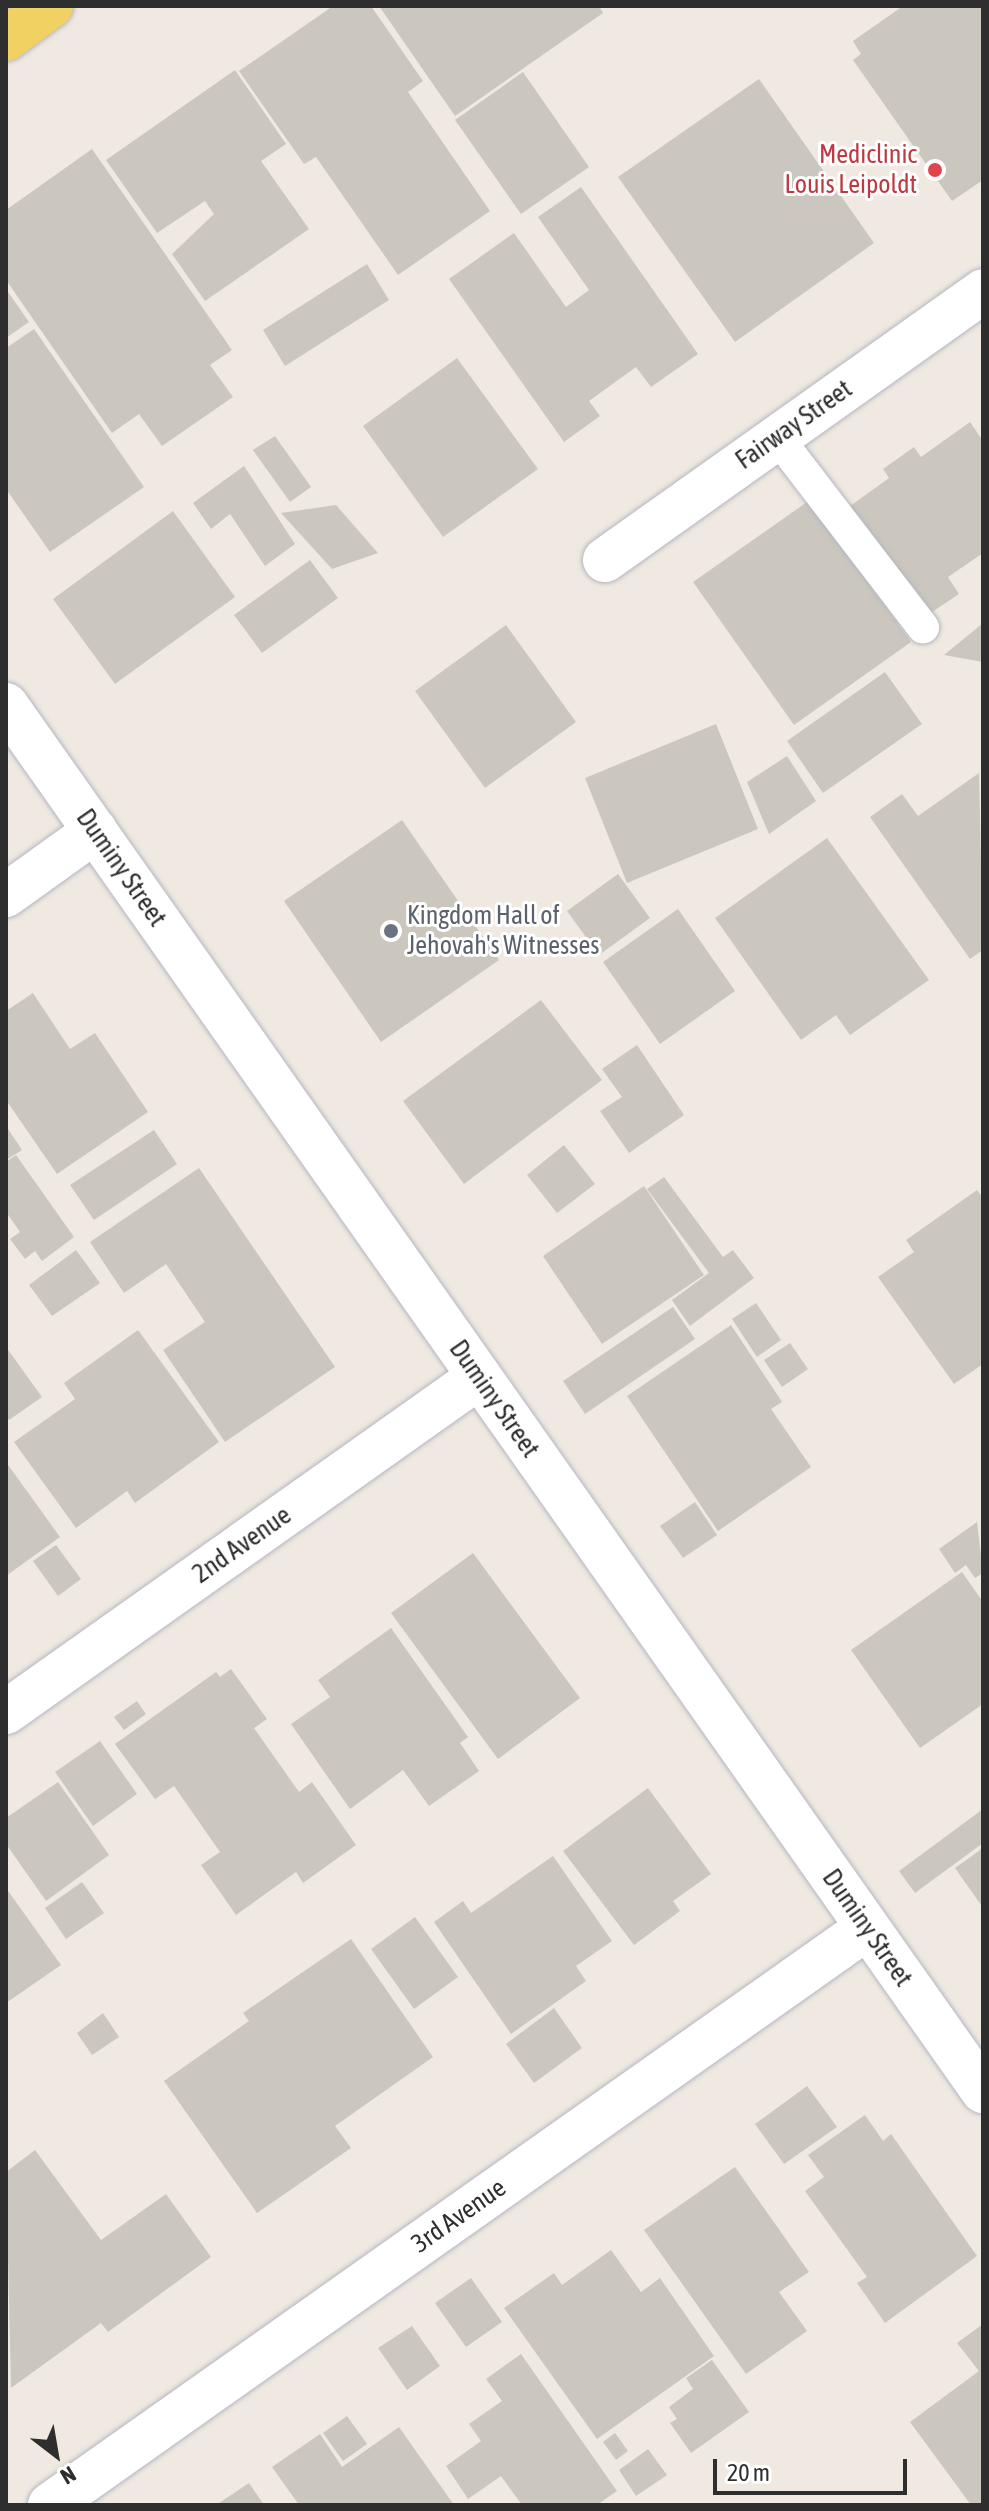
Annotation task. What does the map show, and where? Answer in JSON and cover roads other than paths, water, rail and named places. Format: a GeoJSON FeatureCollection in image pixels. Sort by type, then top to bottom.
{"type":"FeatureCollection","features":[{"type":"Feature","properties":{"kind":"main road"},"geometry":{"type":"LineString","coordinates":[[6,39],[51,6]]}},
{"type":"Feature","properties":{"kind":"street","name":"Fairway Street"},"geometry":{"type":"LineString","coordinates":[[605,560],[983,291]]}},
{"type":"Feature","properties":{"kind":"street","name":"Duminy Street"},"geometry":{"type":"LineString","coordinates":[[6,705],[983,2091]]}},
{"type":"Feature","properties":{"kind":"street"},"geometry":{"type":"LineString","coordinates":[[6,895],[95,831]]}},
{"type":"Feature","properties":{"kind":"street","name":"2nd Avenue"},"geometry":{"type":"LineString","coordinates":[[6,1712],[479,1377]]}},
{"type":"Feature","properties":{"kind":"street","name":"3rd Avenue"},"geometry":{"type":"LineString","coordinates":[[50,2505],[867,1928]]}},
{"type":"Feature","properties":{"kind":"lane"},"geometry":{"type":"LineString","coordinates":[[777,437],[923,627]]}},
{"type":"Feature","properties":{"kind":"place","name":"Mediclinic Louis Leipoldt"},"geometry":{"type":"Point","coordinates":[935,170]}},
{"type":"Feature","properties":{"kind":"place","name":"Kingdom Hall of Jehovah's Witnesses"},"geometry":{"type":"Point","coordinates":[391,931]}}]}
